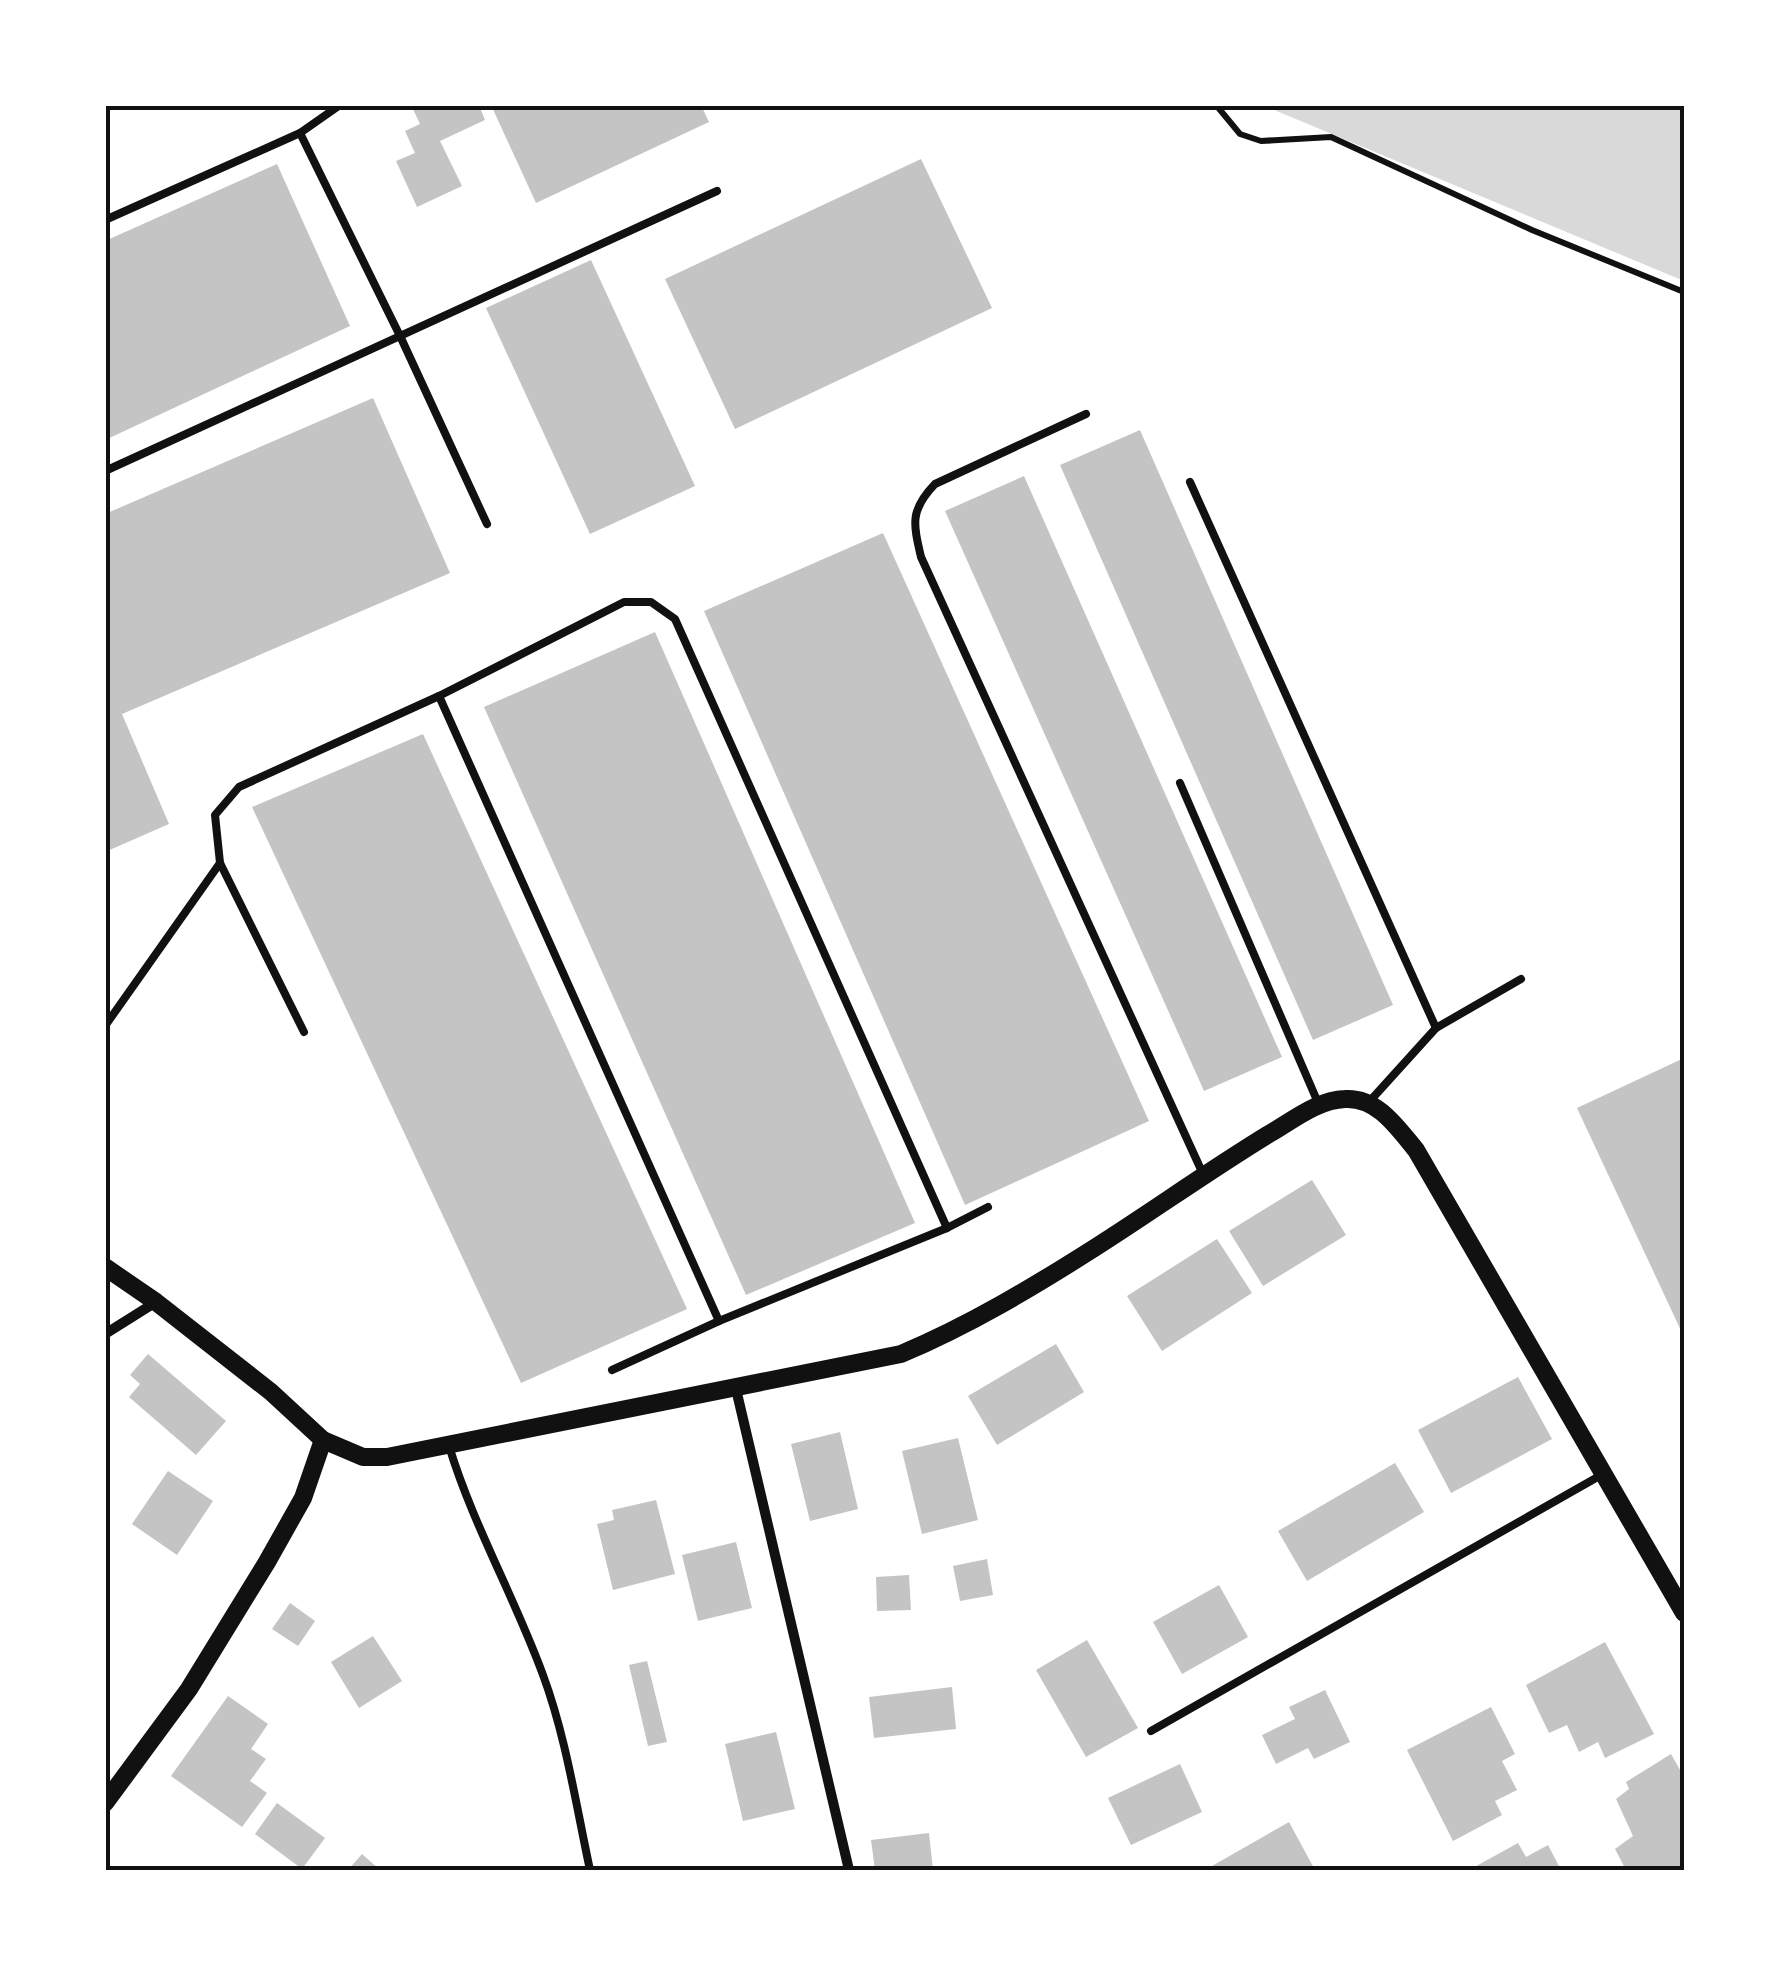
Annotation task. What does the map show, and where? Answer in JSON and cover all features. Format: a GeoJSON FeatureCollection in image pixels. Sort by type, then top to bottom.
{"type":"FeatureCollection","features":[{"type":"Feature","properties":{"kind":"street"},"geometry":{"type":"LineString","coordinates":[[105,1266],[272,1392],[323,1440],[363,1457],[387,1457],[902,1354],[958,1330],[1096,1246],[1202,1174],[1319,1105],[1344,1098],[1369,1102],[1416,1150],[1684,1613]]}},
{"type":"Feature","properties":{"kind":"street"},"geometry":{"type":"LineString","coordinates":[[105,1334],[156,1302]]}},
{"type":"Feature","properties":{"kind":"street"},"geometry":{"type":"LineString","coordinates":[[736,1389],[848,1870]]}},
{"type":"Feature","properties":{"kind":"street"},"geometry":{"type":"LineString","coordinates":[[105,1803],[189,1689],[267,1562],[303,1498],[323,1440]]}},
{"type":"Feature","properties":{"kind":"lane"},"geometry":{"type":"LineString","coordinates":[[105,220],[300,133],[340,105]]}},
{"type":"Feature","properties":{"kind":"lane"},"geometry":{"type":"LineString","coordinates":[[300,133],[487,524]]}},
{"type":"Feature","properties":{"kind":"lane"},"geometry":{"type":"LineString","coordinates":[[105,471],[717,191]]}},
{"type":"Feature","properties":{"kind":"lane"},"geometry":{"type":"LineString","coordinates":[[1086,414],[935,484],[918,502],[914,525],[921,556],[1202,1174]]}},
{"type":"Feature","properties":{"kind":"lane"},"geometry":{"type":"LineString","coordinates":[[1190,482],[1436,1028]]}},
{"type":"Feature","properties":{"kind":"lane"},"geometry":{"type":"LineString","coordinates":[[304,1032],[220,863],[215,815],[239,787],[439,696],[624,602],[651,602],[675,619],[947,1228]]}},
{"type":"Feature","properties":{"kind":"lane"},"geometry":{"type":"LineString","coordinates":[[439,696],[719,1321]]}},
{"type":"Feature","properties":{"kind":"lane"},"geometry":{"type":"LineString","coordinates":[[1180,784],[1319,1105]]}},
{"type":"Feature","properties":{"kind":"lane"},"geometry":{"type":"LineString","coordinates":[[105,1026],[220,863]]}},
{"type":"Feature","properties":{"kind":"lane"},"geometry":{"type":"LineString","coordinates":[[1369,1102],[1436,1028],[1521,978]]}},
{"type":"Feature","properties":{"kind":"lane"},"geometry":{"type":"LineString","coordinates":[[612,1370],[988,1207]]}},
{"type":"Feature","properties":{"kind":"lane"},"geometry":{"type":"LineString","coordinates":[[449,1446],[459,1479],[548,1688],[590,1870]]}},
{"type":"Feature","properties":{"kind":"lane"},"geometry":{"type":"LineString","coordinates":[[1151,1731],[1604,1474]]}},
{"type":"Feature","properties":{"kind":"path"},"geometry":{"type":"LineString","coordinates":[[1216,105],[1240,134],[1261,141],[1332,137],[1532,230],[1684,292]]}},
{"type":"Feature","properties":{"kind":"shaded area"},"geometry":{"type":"Polygon","coordinates":[[[1262,105],[1684,105],[1684,281],[1262,105]]]}},
{"type":"Feature","properties":{"kind":"building"},"geometry":{"type":"Polygon","coordinates":[[[411,105],[479,105],[485,120],[440,141],[462,186],[417,207],[396,161],[415,153],[405,131],[420,124],[411,105]]]}},
{"type":"Feature","properties":{"kind":"building"},"geometry":{"type":"Polygon","coordinates":[[[491,105],[701,105],[709,122],[536,203],[491,105]]]}},
{"type":"Feature","properties":{"kind":"building"},"geometry":{"type":"Polygon","coordinates":[[[921,159],[992,308],[735,429],[665,279],[921,159]]]}},
{"type":"Feature","properties":{"kind":"building"},"geometry":{"type":"Polygon","coordinates":[[[277,164],[350,326],[105,440],[105,241],[277,164]]]}},
{"type":"Feature","properties":{"kind":"building"},"geometry":{"type":"Polygon","coordinates":[[[591,260],[695,486],[590,534],[486,308],[591,260]]]}},
{"type":"Feature","properties":{"kind":"building"},"geometry":{"type":"Polygon","coordinates":[[[373,398],[450,573],[122,714],[169,824],[105,852],[105,514],[373,398]]]}},
{"type":"Feature","properties":{"kind":"building"},"geometry":{"type":"Polygon","coordinates":[[[1140,430],[1393,1005],[1313,1040],[1060,465],[1140,430]]]}},
{"type":"Feature","properties":{"kind":"building"},"geometry":{"type":"Polygon","coordinates":[[[1024,476],[1282,1057],[1204,1091],[945,511],[1024,476]]]}},
{"type":"Feature","properties":{"kind":"building"},"geometry":{"type":"Polygon","coordinates":[[[883,533],[1149,1121],[965,1205],[704,611],[883,533]]]}},
{"type":"Feature","properties":{"kind":"building"},"geometry":{"type":"Polygon","coordinates":[[[655,632],[915,1223],[746,1295],[484,707],[655,632]]]}},
{"type":"Feature","properties":{"kind":"building"},"geometry":{"type":"Polygon","coordinates":[[[423,734],[687,1309],[521,1383],[252,807],[423,734]]]}},
{"type":"Feature","properties":{"kind":"building"},"geometry":{"type":"Polygon","coordinates":[[[1684,1058],[1684,1337],[1577,1108],[1684,1058]]]}},
{"type":"Feature","properties":{"kind":"building"},"geometry":{"type":"Polygon","coordinates":[[[1312,1180],[1346,1235],[1263,1286],[1229,1231],[1312,1180]]]}},
{"type":"Feature","properties":{"kind":"building"},"geometry":{"type":"Polygon","coordinates":[[[1217,1239],[1252,1293],[1162,1351],[1127,1296],[1217,1239]]]}},
{"type":"Feature","properties":{"kind":"building"},"geometry":{"type":"Polygon","coordinates":[[[1056,1344],[1084,1392],[997,1445],[968,1396],[1056,1344]]]}},
{"type":"Feature","properties":{"kind":"building"},"geometry":{"type":"Polygon","coordinates":[[[148,1354],[226,1421],[196,1455],[129,1397],[140,1384],[130,1375],[148,1354]]]}},
{"type":"Feature","properties":{"kind":"building"},"geometry":{"type":"Polygon","coordinates":[[[1518,1377],[1552,1439],[1451,1493],[1418,1430],[1518,1377]]]}},
{"type":"Feature","properties":{"kind":"building"},"geometry":{"type":"Polygon","coordinates":[[[840,1432],[858,1509],[810,1521],[791,1444],[840,1432]]]}},
{"type":"Feature","properties":{"kind":"building"},"geometry":{"type":"Polygon","coordinates":[[[958,1438],[978,1520],[922,1534],[902,1451],[958,1438]]]}},
{"type":"Feature","properties":{"kind":"building"},"geometry":{"type":"Polygon","coordinates":[[[1395,1463],[1424,1512],[1307,1581],[1278,1531],[1395,1463]]]}},
{"type":"Feature","properties":{"kind":"building"},"geometry":{"type":"Polygon","coordinates":[[[168,1471],[213,1501],[177,1555],[132,1524],[168,1471]]]}},
{"type":"Feature","properties":{"kind":"building"},"geometry":{"type":"Polygon","coordinates":[[[656,1500],[675,1574],[613,1590],[597,1524],[614,1520],[612,1510],[656,1500]]]}},
{"type":"Feature","properties":{"kind":"building"},"geometry":{"type":"Polygon","coordinates":[[[736,1542],[752,1608],[698,1621],[682,1555],[736,1542]]]}},
{"type":"Feature","properties":{"kind":"building"},"geometry":{"type":"Polygon","coordinates":[[[987,1559],[993,1595],[960,1601],[953,1566],[987,1559]]]}},
{"type":"Feature","properties":{"kind":"building"},"geometry":{"type":"Polygon","coordinates":[[[909,1575],[911,1610],[877,1611],[876,1577],[909,1575]]]}},
{"type":"Feature","properties":{"kind":"building"},"geometry":{"type":"Polygon","coordinates":[[[1219,1585],[1248,1637],[1182,1674],[1153,1622],[1219,1585]]]}},
{"type":"Feature","properties":{"kind":"building"},"geometry":{"type":"Polygon","coordinates":[[[290,1603],[315,1621],[298,1646],[272,1629],[290,1603]]]}},
{"type":"Feature","properties":{"kind":"building"},"geometry":{"type":"Polygon","coordinates":[[[373,1636],[402,1681],[359,1708],[331,1662],[373,1636]]]}},
{"type":"Feature","properties":{"kind":"building"},"geometry":{"type":"Polygon","coordinates":[[[1087,1640],[1138,1728],[1086,1757],[1036,1670],[1087,1640]]]}},
{"type":"Feature","properties":{"kind":"building"},"geometry":{"type":"Polygon","coordinates":[[[1605,1642],[1654,1734],[1605,1758],[1598,1742],[1579,1752],[1567,1725],[1549,1733],[1526,1685],[1605,1642]]]}},
{"type":"Feature","properties":{"kind":"building"},"geometry":{"type":"Polygon","coordinates":[[[647,1661],[667,1742],[648,1746],[629,1665],[647,1661]]]}},
{"type":"Feature","properties":{"kind":"building"},"geometry":{"type":"Polygon","coordinates":[[[952,1687],[956,1729],[874,1738],[869,1697],[952,1687]]]}},
{"type":"Feature","properties":{"kind":"building"},"geometry":{"type":"Polygon","coordinates":[[[1325,1690],[1350,1742],[1314,1759],[1308,1748],[1276,1764],[1262,1735],[1295,1719],[1289,1707],[1325,1690]]]}},
{"type":"Feature","properties":{"kind":"building"},"geometry":{"type":"Polygon","coordinates":[[[228,1696],[268,1724],[251,1749],[266,1759],[250,1781],[267,1793],[242,1827],[171,1776],[228,1696]]]}},
{"type":"Feature","properties":{"kind":"building"},"geometry":{"type":"Polygon","coordinates":[[[1491,1707],[1515,1754],[1502,1761],[1517,1790],[1495,1801],[1502,1815],[1453,1841],[1407,1750],[1491,1707]]]}},
{"type":"Feature","properties":{"kind":"building"},"geometry":{"type":"Polygon","coordinates":[[[776,1732],[795,1809],[743,1821],[725,1744],[776,1732]]]}},
{"type":"Feature","properties":{"kind":"building"},"geometry":{"type":"Polygon","coordinates":[[[1671,1754],[1684,1777],[1684,1868],[1626,1870],[1615,1849],[1633,1836],[1616,1799],[1629,1789],[1626,1782],[1671,1754]]]}},
{"type":"Feature","properties":{"kind":"building"},"geometry":{"type":"Polygon","coordinates":[[[1180,1764],[1202,1812],[1131,1845],[1108,1798],[1180,1764]]]}},
{"type":"Feature","properties":{"kind":"building"},"geometry":{"type":"Polygon","coordinates":[[[277,1803],[325,1838],[302,1869],[255,1834],[277,1803]]]}},
{"type":"Feature","properties":{"kind":"building"},"geometry":{"type":"Polygon","coordinates":[[[1289,1822],[1315,1870],[1205,1870],[1289,1822]]]}},
{"type":"Feature","properties":{"kind":"building"},"geometry":{"type":"Polygon","coordinates":[[[929,1833],[933,1870],[875,1870],[871,1840],[929,1833]]]}},
{"type":"Feature","properties":{"kind":"building"},"geometry":{"type":"Polygon","coordinates":[[[1518,1843],[1526,1857],[1548,1845],[1561,1870],[1469,1870],[1518,1843]]]}},
{"type":"Feature","properties":{"kind":"building"},"geometry":{"type":"Polygon","coordinates":[[[362,1854],[380,1870],[348,1870],[362,1854]]]}}]}
